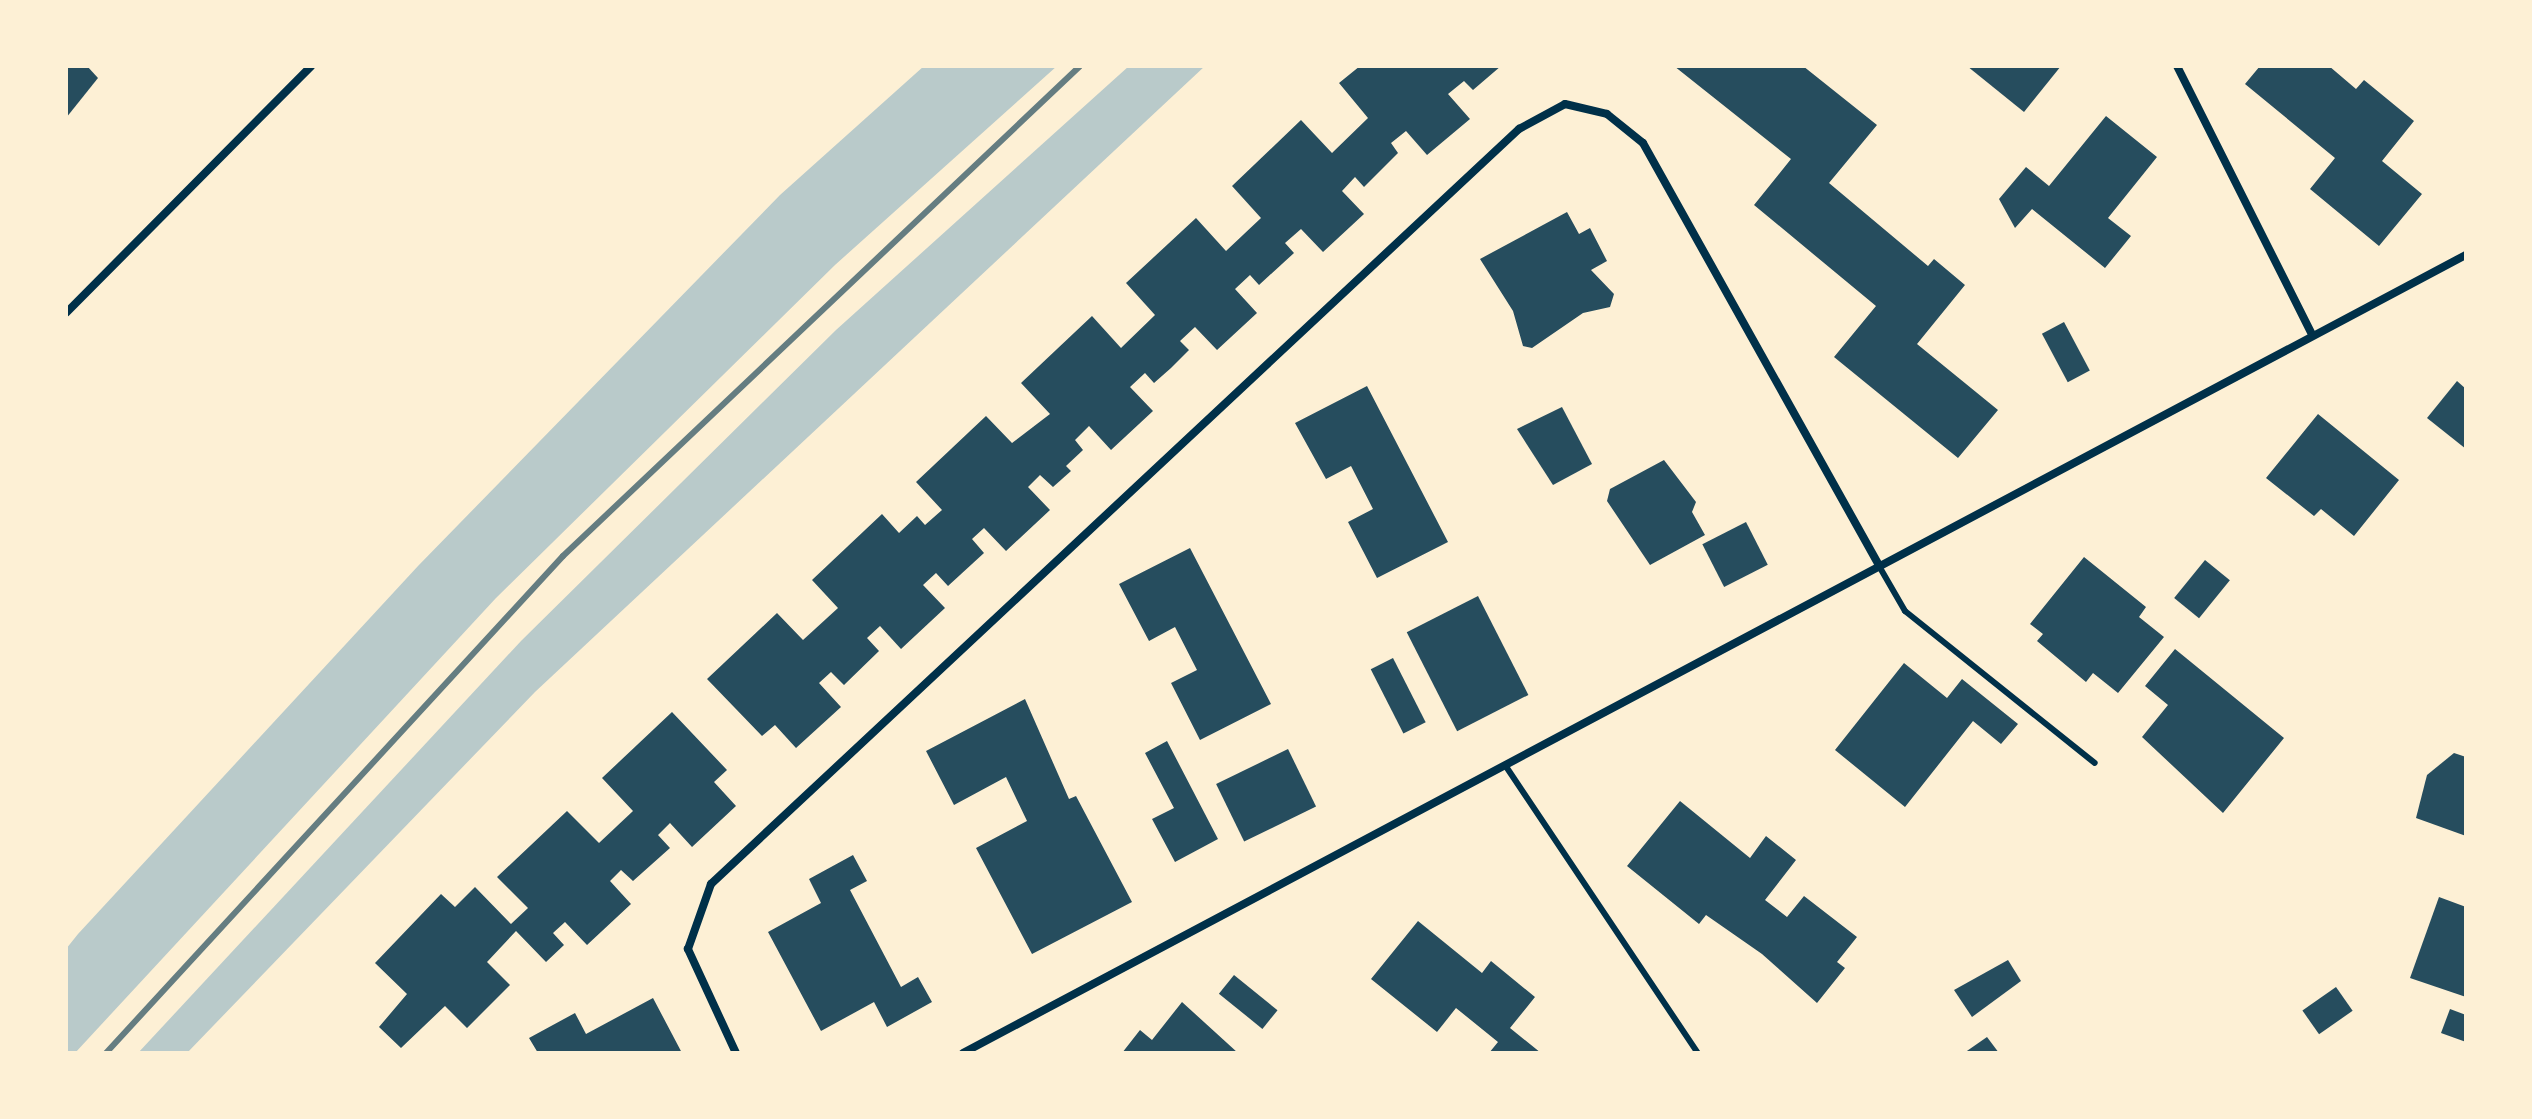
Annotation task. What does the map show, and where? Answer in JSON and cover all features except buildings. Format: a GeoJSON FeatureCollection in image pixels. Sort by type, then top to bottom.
{"type":"FeatureCollection","features":[{"type":"Feature","properties":{"kind":"street"},"geometry":{"type":"LineString","coordinates":[[66,313],[311,66]]}},
{"type":"Feature","properties":{"kind":"street"},"geometry":{"type":"LineString","coordinates":[[2177,66],[2311,333]]}},
{"type":"Feature","properties":{"kind":"street"},"geometry":{"type":"LineString","coordinates":[[736,1053],[688,949],[711,884],[1519,129],[1565,104],[1607,114],[1643,143],[1879,566]]}},
{"type":"Feature","properties":{"kind":"street"},"geometry":{"type":"LineString","coordinates":[[963,1053],[2311,333],[2466,255]]}},
{"type":"Feature","properties":{"kind":"lane"},"geometry":{"type":"LineString","coordinates":[[1879,566],[1905,611],[2095,763]]}},
{"type":"Feature","properties":{"kind":"lane"},"geometry":{"type":"LineString","coordinates":[[1505,765],[1698,1053]]}},
{"type":"Feature","properties":{"kind":"shaded area"},"geometry":{"type":"Polygon","coordinates":[[[924,66],[1057,66],[835,265],[496,598],[75,1053],[66,1053],[66,949],[78,934],[418,566],[780,195],[924,66]]]}},
{"type":"Feature","properties":{"kind":"shaded area"},"geometry":{"type":"Polygon","coordinates":[[[1129,66],[1205,66],[535,692],[187,1053],[138,1053],[521,641],[836,330],[1129,66]]]}},
{"type":"Feature","properties":{"kind":"railway"},"geometry":{"type":"LineString","coordinates":[[106,1053],[563,556],[1080,66]]}}]}
